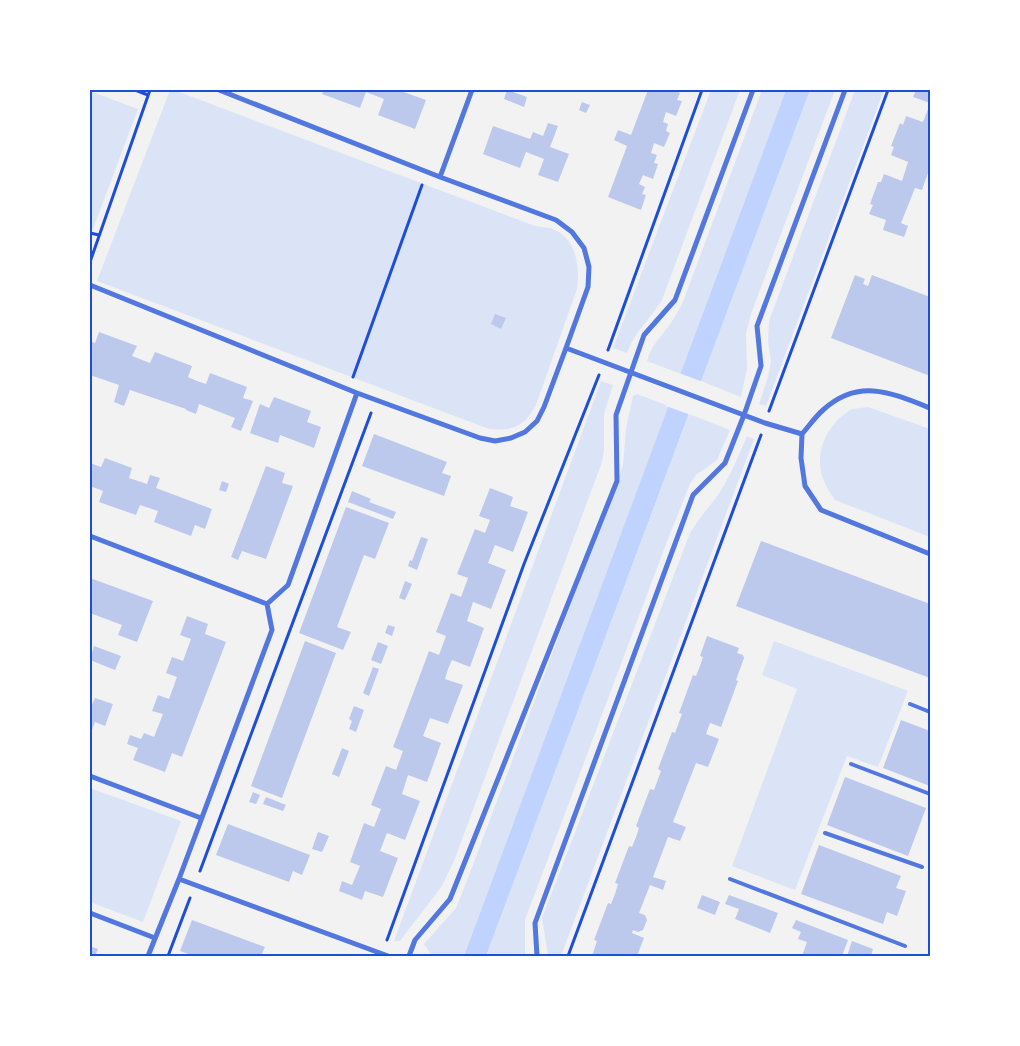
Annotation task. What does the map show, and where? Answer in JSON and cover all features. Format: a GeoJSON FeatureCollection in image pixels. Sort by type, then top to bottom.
{"type":"FeatureCollection","features":[{"type":"Feature","properties":{"kind":"street"},"geometry":{"type":"LineString","coordinates":[[90,285],[357,394],[480,438],[496,441],[511,438],[525,432],[537,421],[544,407],[588,287],[589,267],[584,248],[572,232],[556,220],[427,173],[219,90]]}},
{"type":"Feature","properties":{"kind":"street"},"geometry":{"type":"LineString","coordinates":[[440,177],[472,90]]}},
{"type":"Feature","properties":{"kind":"street"},"geometry":{"type":"LineString","coordinates":[[409,956],[415,940],[450,899],[617,481],[616,415],[644,335],[675,300],[753,90]]}},
{"type":"Feature","properties":{"kind":"street"},"geometry":{"type":"LineString","coordinates":[[537,956],[535,922],[693,495],[725,463],[744,415],[761,366],[757,326],[845,90]]}},
{"type":"Feature","properties":{"kind":"street"},"geometry":{"type":"LineString","coordinates":[[566,348],[765,423],[802,434]]}},
{"type":"Feature","properties":{"kind":"street"},"geometry":{"type":"LineString","coordinates":[[930,408],[891,393],[864,390],[842,396],[822,411],[802,434],[801,458],[805,486],[821,510],[930,554]]}},
{"type":"Feature","properties":{"kind":"street"},"geometry":{"type":"LineString","coordinates":[[267,604],[288,585],[357,394]]}},
{"type":"Feature","properties":{"kind":"street"},"geometry":{"type":"LineString","coordinates":[[90,536],[267,604]]}},
{"type":"Feature","properties":{"kind":"street"},"geometry":{"type":"LineString","coordinates":[[148,956],[179,879],[272,630],[267,604]]}},
{"type":"Feature","properties":{"kind":"street"},"geometry":{"type":"LineString","coordinates":[[90,776],[201,818]]}},
{"type":"Feature","properties":{"kind":"street"},"geometry":{"type":"LineString","coordinates":[[179,879],[388,956]]}},
{"type":"Feature","properties":{"kind":"street"},"geometry":{"type":"LineString","coordinates":[[90,913],[154,938]]}},
{"type":"Feature","properties":{"kind":"lane"},"geometry":{"type":"LineString","coordinates":[[910,704],[930,712]]}},
{"type":"Feature","properties":{"kind":"lane"},"geometry":{"type":"LineString","coordinates":[[851,764],[930,794]]}},
{"type":"Feature","properties":{"kind":"lane"},"geometry":{"type":"LineString","coordinates":[[825,833],[922,867]]}},
{"type":"Feature","properties":{"kind":"lane"},"geometry":{"type":"LineString","coordinates":[[730,879],[905,946]]}},
{"type":"Feature","properties":{"kind":"path"},"geometry":{"type":"LineString","coordinates":[[135,90],[148,95]]}},
{"type":"Feature","properties":{"kind":"path"},"geometry":{"type":"LineString","coordinates":[[90,262],[150,90]]}},
{"type":"Feature","properties":{"kind":"path"},"geometry":{"type":"LineString","coordinates":[[382,954],[524,564],[604,363],[702,90]]}},
{"type":"Feature","properties":{"kind":"path"},"geometry":{"type":"LineString","coordinates":[[568,956],[888,90]]}},
{"type":"Feature","properties":{"kind":"path"},"geometry":{"type":"LineString","coordinates":[[348,389],[427,173]]}},
{"type":"Feature","properties":{"kind":"path"},"geometry":{"type":"LineString","coordinates":[[90,233],[99,235]]}},
{"type":"Feature","properties":{"kind":"path"},"geometry":{"type":"LineString","coordinates":[[168,956],[376,400]]}},
{"type":"Feature","properties":{"kind":"shaded area"},"geometry":{"type":"Polygon","coordinates":[[[170,90],[535,226],[553,229],[568,240],[577,264],[577,289],[536,405],[527,418],[522,423],[511,428],[489,429],[97,281],[170,90]]]}},
{"type":"Feature","properties":{"kind":"shaded area"},"geometry":{"type":"Polygon","coordinates":[[[711,90],[740,90],[662,300],[638,332],[627,353],[613,348],[711,90]]]}},
{"type":"Feature","properties":{"kind":"shaded area"},"geometry":{"type":"Polygon","coordinates":[[[762,90],[786,90],[681,374],[647,361],[653,347],[673,320],[684,299],[762,90]]]}},
{"type":"Feature","properties":{"kind":"shaded area"},"geometry":{"type":"Polygon","coordinates":[[[810,90],[835,90],[751,314],[746,334],[747,369],[741,397],[701,381],[810,90]]]}},
{"type":"Feature","properties":{"kind":"shaded area"},"geometry":{"type":"Polygon","coordinates":[[[855,90],[884,90],[766,406],[759,404],[771,362],[768,341],[769,321],[855,90]]]}},
{"type":"Feature","properties":{"kind":"shaded area"},"geometry":{"type":"Polygon","coordinates":[[[90,91],[138,109],[93,229],[90,228],[90,91]]]}},
{"type":"Feature","properties":{"kind":"shaded area"},"geometry":{"type":"Polygon","coordinates":[[[601,381],[613,385],[604,414],[604,451],[602,462],[454,861],[442,886],[400,941],[394,941],[601,381]]]}},
{"type":"Feature","properties":{"kind":"shaded area"},"geometry":{"type":"Polygon","coordinates":[[[637,394],[669,406],[464,956],[438,956],[430,953],[424,944],[456,908],[468,878],[623,465],[626,428],[633,396],[637,394]]]}},
{"type":"Feature","properties":{"kind":"shaded area"},"geometry":{"type":"Polygon","coordinates":[[[868,407],[930,429],[930,537],[835,500],[824,481],[820,462],[823,443],[828,433],[834,424],[850,410],[868,407]]]}},
{"type":"Feature","properties":{"kind":"shaded area"},"geometry":{"type":"Polygon","coordinates":[[[689,414],[730,430],[717,460],[696,475],[690,484],[666,544],[525,920],[525,956],[486,956],[689,414]]]}},
{"type":"Feature","properties":{"kind":"shaded area"},"geometry":{"type":"Polygon","coordinates":[[[747,436],[754,439],[561,956],[548,956],[542,918],[690,533],[720,492],[747,436]]]}},
{"type":"Feature","properties":{"kind":"shaded area"},"geometry":{"type":"Polygon","coordinates":[[[774,641],[908,691],[878,767],[847,756],[795,890],[732,866],[797,689],[762,675],[774,641]]]}},
{"type":"Feature","properties":{"kind":"shaded area"},"geometry":{"type":"Polygon","coordinates":[[[90,788],[181,821],[143,922],[90,902],[90,788]]]}},
{"type":"Feature","properties":{"kind":"water"},"geometry":{"type":"Polygon","coordinates":[[[786,90],[810,90],[486,956],[464,956],[786,90]]]}},
{"type":"Feature","properties":{"kind":"pier"},"geometry":{"type":"Polygon","coordinates":[[[679,373],[703,382],[691,415],[666,406],[679,373]]]}},
{"type":"Feature","properties":{"kind":"building"},"geometry":{"type":"Polygon","coordinates":[[[324,90],[398,90],[426,100],[415,129],[378,115],[384,99],[366,92],[360,108],[322,94],[324,90]]]}},
{"type":"Feature","properties":{"kind":"building"},"geometry":{"type":"Polygon","coordinates":[[[507,90],[527,97],[524,107],[504,99],[507,90]]]}},
{"type":"Feature","properties":{"kind":"building"},"geometry":{"type":"Polygon","coordinates":[[[648,90],[674,90],[680,93],[677,100],[682,101],[676,116],[666,112],[663,122],[668,124],[666,131],[670,133],[664,147],[654,143],[651,153],[657,155],[654,163],[658,164],[653,179],[643,175],[639,184],[645,187],[642,194],[646,195],[641,210],[608,197],[627,146],[614,140],[618,130],[631,135],[648,90]]]}},
{"type":"Feature","properties":{"kind":"building"},"geometry":{"type":"Polygon","coordinates":[[[916,90],[930,90],[930,103],[913,97],[916,90]]]}},
{"type":"Feature","properties":{"kind":"building"},"geometry":{"type":"Polygon","coordinates":[[[582,102],[590,105],[586,113],[579,110],[582,102]]]}},
{"type":"Feature","properties":{"kind":"building"},"geometry":{"type":"Polygon","coordinates":[[[930,104],[930,167],[922,190],[915,188],[901,223],[908,226],[904,237],[883,230],[886,220],[869,214],[873,205],[870,204],[878,182],[881,182],[884,174],[902,181],[908,162],[891,155],[894,147],[891,146],[900,123],[903,125],[906,116],[923,122],[930,104]]]}},
{"type":"Feature","properties":{"kind":"building"},"geometry":{"type":"Polygon","coordinates":[[[548,123],[558,126],[550,147],[569,154],[558,182],[538,175],[544,159],[526,152],[520,168],[483,154],[493,126],[530,139],[533,132],[543,136],[548,123]]]}},
{"type":"Feature","properties":{"kind":"building"},"geometry":{"type":"Polygon","coordinates":[[[855,275],[865,279],[863,284],[868,286],[872,275],[930,297],[930,376],[831,338],[855,275]]]}},
{"type":"Feature","properties":{"kind":"building"},"geometry":{"type":"Polygon","coordinates":[[[495,314],[506,318],[501,329],[491,324],[495,314]]]}},
{"type":"Feature","properties":{"kind":"building"},"geometry":{"type":"Polygon","coordinates":[[[99,332],[137,346],[132,356],[150,363],[155,352],[192,366],[188,377],[197,381],[206,384],[210,373],[247,387],[243,398],[253,401],[241,431],[231,427],[235,418],[199,404],[196,414],[130,390],[124,406],[114,402],[119,385],[90,375],[90,341],[95,343],[99,332]]]}},
{"type":"Feature","properties":{"kind":"building"},"geometry":{"type":"Polygon","coordinates":[[[274,397],[311,411],[307,422],[321,427],[314,448],[280,435],[278,443],[250,433],[260,404],[269,408],[274,397]]]}},
{"type":"Feature","properties":{"kind":"building"},"geometry":{"type":"Polygon","coordinates":[[[374,434],[447,462],[442,473],[451,476],[444,496],[362,466],[374,434]]]}},
{"type":"Feature","properties":{"kind":"building"},"geometry":{"type":"Polygon","coordinates":[[[105,458],[132,468],[129,478],[147,484],[150,475],[160,478],[156,488],[212,509],[205,529],[195,525],[191,536],[154,522],[158,511],[140,505],[136,515],[99,502],[103,491],[90,486],[90,463],[101,467],[105,458]]]}},
{"type":"Feature","properties":{"kind":"building"},"geometry":{"type":"Polygon","coordinates":[[[266,466],[285,473],[282,483],[293,486],[266,559],[242,551],[238,560],[231,557],[266,466]]]}},
{"type":"Feature","properties":{"kind":"building"},"geometry":{"type":"Polygon","coordinates":[[[222,481],[229,484],[226,492],[219,490],[222,481]]]}},
{"type":"Feature","properties":{"kind":"building"},"geometry":{"type":"Polygon","coordinates":[[[490,488],[513,497],[510,506],[528,512],[513,552],[495,545],[488,563],[506,570],[491,609],[473,602],[467,621],[484,628],[470,667],[452,660],[448,669],[445,679],[463,685],[448,724],[430,718],[423,736],[441,743],[427,782],[408,775],[402,794],[420,801],[405,840],[387,833],[380,851],[398,858],[383,897],[365,891],[362,900],[339,891],[342,881],[352,885],[360,866],[350,862],[364,823],[374,827],[381,809],[371,805],[386,766],[396,770],[403,751],[393,747],[429,651],[439,655],[446,636],[436,632],[451,593],[461,597],[468,578],[457,574],[475,529],[485,533],[490,520],[479,516],[490,488]]]}},
{"type":"Feature","properties":{"kind":"building"},"geometry":{"type":"Polygon","coordinates":[[[352,491],[371,499],[369,502],[396,512],[393,519],[348,502],[352,491]]]}},
{"type":"Feature","properties":{"kind":"building"},"geometry":{"type":"Polygon","coordinates":[[[346,507],[389,523],[375,559],[364,555],[337,627],[351,632],[343,650],[299,633],[346,507]]]}},
{"type":"Feature","properties":{"kind":"building"},"geometry":{"type":"Polygon","coordinates":[[[421,537],[428,539],[417,570],[408,566],[410,560],[412,561],[421,537]]]}},
{"type":"Feature","properties":{"kind":"building"},"geometry":{"type":"Polygon","coordinates":[[[761,541],[930,604],[930,678],[736,606],[761,541]]]}},
{"type":"Feature","properties":{"kind":"building"},"geometry":{"type":"Polygon","coordinates":[[[90,578],[153,601],[137,642],[118,635],[122,625],[90,613],[90,578]]]}},
{"type":"Feature","properties":{"kind":"building"},"geometry":{"type":"Polygon","coordinates":[[[405,581],[412,584],[405,600],[399,598],[405,581]]]}},
{"type":"Feature","properties":{"kind":"building"},"geometry":{"type":"Polygon","coordinates":[[[187,616],[208,624],[205,634],[226,642],[182,757],[172,753],[165,772],[133,760],[138,748],[127,744],[130,735],[141,739],[144,733],[154,737],[163,714],[152,711],[158,695],[169,699],[177,677],[166,673],[172,657],[183,661],[191,639],[180,635],[187,616]]]}},
{"type":"Feature","properties":{"kind":"building"},"geometry":{"type":"Polygon","coordinates":[[[388,625],[395,627],[392,636],[385,633],[388,625]]]}},
{"type":"Feature","properties":{"kind":"building"},"geometry":{"type":"Polygon","coordinates":[[[707,636],[739,648],[737,653],[743,655],[744,658],[736,680],[738,681],[721,727],[710,723],[706,734],[719,739],[708,767],[696,763],[673,822],[686,827],[680,841],[668,837],[653,877],[666,881],[663,890],[650,885],[639,913],[645,915],[647,920],[643,930],[638,932],[633,930],[632,933],[644,938],[637,956],[624,954],[623,956],[592,956],[597,941],[594,940],[608,903],[611,904],[615,894],[618,884],[615,883],[629,846],[632,847],[636,837],[639,828],[636,826],[650,789],[654,790],[661,771],[658,769],[672,732],[675,733],[682,714],[679,713],[693,675],[696,676],[700,666],[703,657],[700,656],[707,636]]]}},
{"type":"Feature","properties":{"kind":"building"},"geometry":{"type":"Polygon","coordinates":[[[305,641],[336,653],[282,798],[251,786],[305,641]]]}},
{"type":"Feature","properties":{"kind":"building"},"geometry":{"type":"Polygon","coordinates":[[[378,642],[388,646],[381,664],[371,660],[378,642]]]}},
{"type":"Feature","properties":{"kind":"building"},"geometry":{"type":"Polygon","coordinates":[[[94,646],[121,656],[115,670],[90,660],[94,646]]]}},
{"type":"Feature","properties":{"kind":"building"},"geometry":{"type":"Polygon","coordinates":[[[373,667],[379,669],[369,696],[363,693],[373,667]]]}},
{"type":"Feature","properties":{"kind":"building"},"geometry":{"type":"Polygon","coordinates":[[[95,698],[113,704],[105,726],[95,722],[90,735],[90,709],[95,698]]]}},
{"type":"Feature","properties":{"kind":"building"},"geometry":{"type":"Polygon","coordinates":[[[354,706],[364,710],[356,732],[349,729],[352,721],[349,719],[354,706]]]}},
{"type":"Feature","properties":{"kind":"building"},"geometry":{"type":"Polygon","coordinates":[[[901,720],[930,731],[930,786],[883,768],[901,720]]]}},
{"type":"Feature","properties":{"kind":"building"},"geometry":{"type":"Polygon","coordinates":[[[342,748],[349,751],[339,777],[332,774],[342,748]]]}},
{"type":"Feature","properties":{"kind":"building"},"geometry":{"type":"Polygon","coordinates":[[[845,777],[926,808],[908,856],[827,825],[845,777]]]}},
{"type":"Feature","properties":{"kind":"building"},"geometry":{"type":"Polygon","coordinates":[[[253,792],[260,795],[256,804],[249,802],[253,792]]]}},
{"type":"Feature","properties":{"kind":"building"},"geometry":{"type":"Polygon","coordinates":[[[266,797],[286,805],[283,811],[263,804],[266,797]]]}},
{"type":"Feature","properties":{"kind":"building"},"geometry":{"type":"Polygon","coordinates":[[[228,824],[310,855],[302,875],[293,871],[289,882],[216,855],[228,824]]]}},
{"type":"Feature","properties":{"kind":"building"},"geometry":{"type":"Polygon","coordinates":[[[318,832],[329,836],[322,852],[312,849],[318,832]]]}},
{"type":"Feature","properties":{"kind":"building"},"geometry":{"type":"Polygon","coordinates":[[[819,845],[901,876],[896,888],[906,891],[897,916],[887,912],[883,924],[801,894],[819,845]]]}},
{"type":"Feature","properties":{"kind":"building"},"geometry":{"type":"Polygon","coordinates":[[[702,895],[720,902],[715,915],[697,908],[702,895]]]}},
{"type":"Feature","properties":{"kind":"building"},"geometry":{"type":"Polygon","coordinates":[[[729,895],[778,913],[770,933],[735,919],[739,909],[725,904],[729,895]]]}},
{"type":"Feature","properties":{"kind":"building"},"geometry":{"type":"Polygon","coordinates":[[[192,920],[265,947],[261,956],[194,956],[180,951],[192,920]]]}},
{"type":"Feature","properties":{"kind":"building"},"geometry":{"type":"Polygon","coordinates":[[[796,920],[848,940],[842,956],[802,956],[807,942],[798,939],[801,932],[792,928],[796,920]]]}},
{"type":"Feature","properties":{"kind":"building"},"geometry":{"type":"Polygon","coordinates":[[[852,941],[873,949],[871,956],[847,956],[852,941]]]}},
{"type":"Feature","properties":{"kind":"building"},"geometry":{"type":"Polygon","coordinates":[[[90,946],[98,949],[95,956],[90,956],[90,946]]]}}]}
